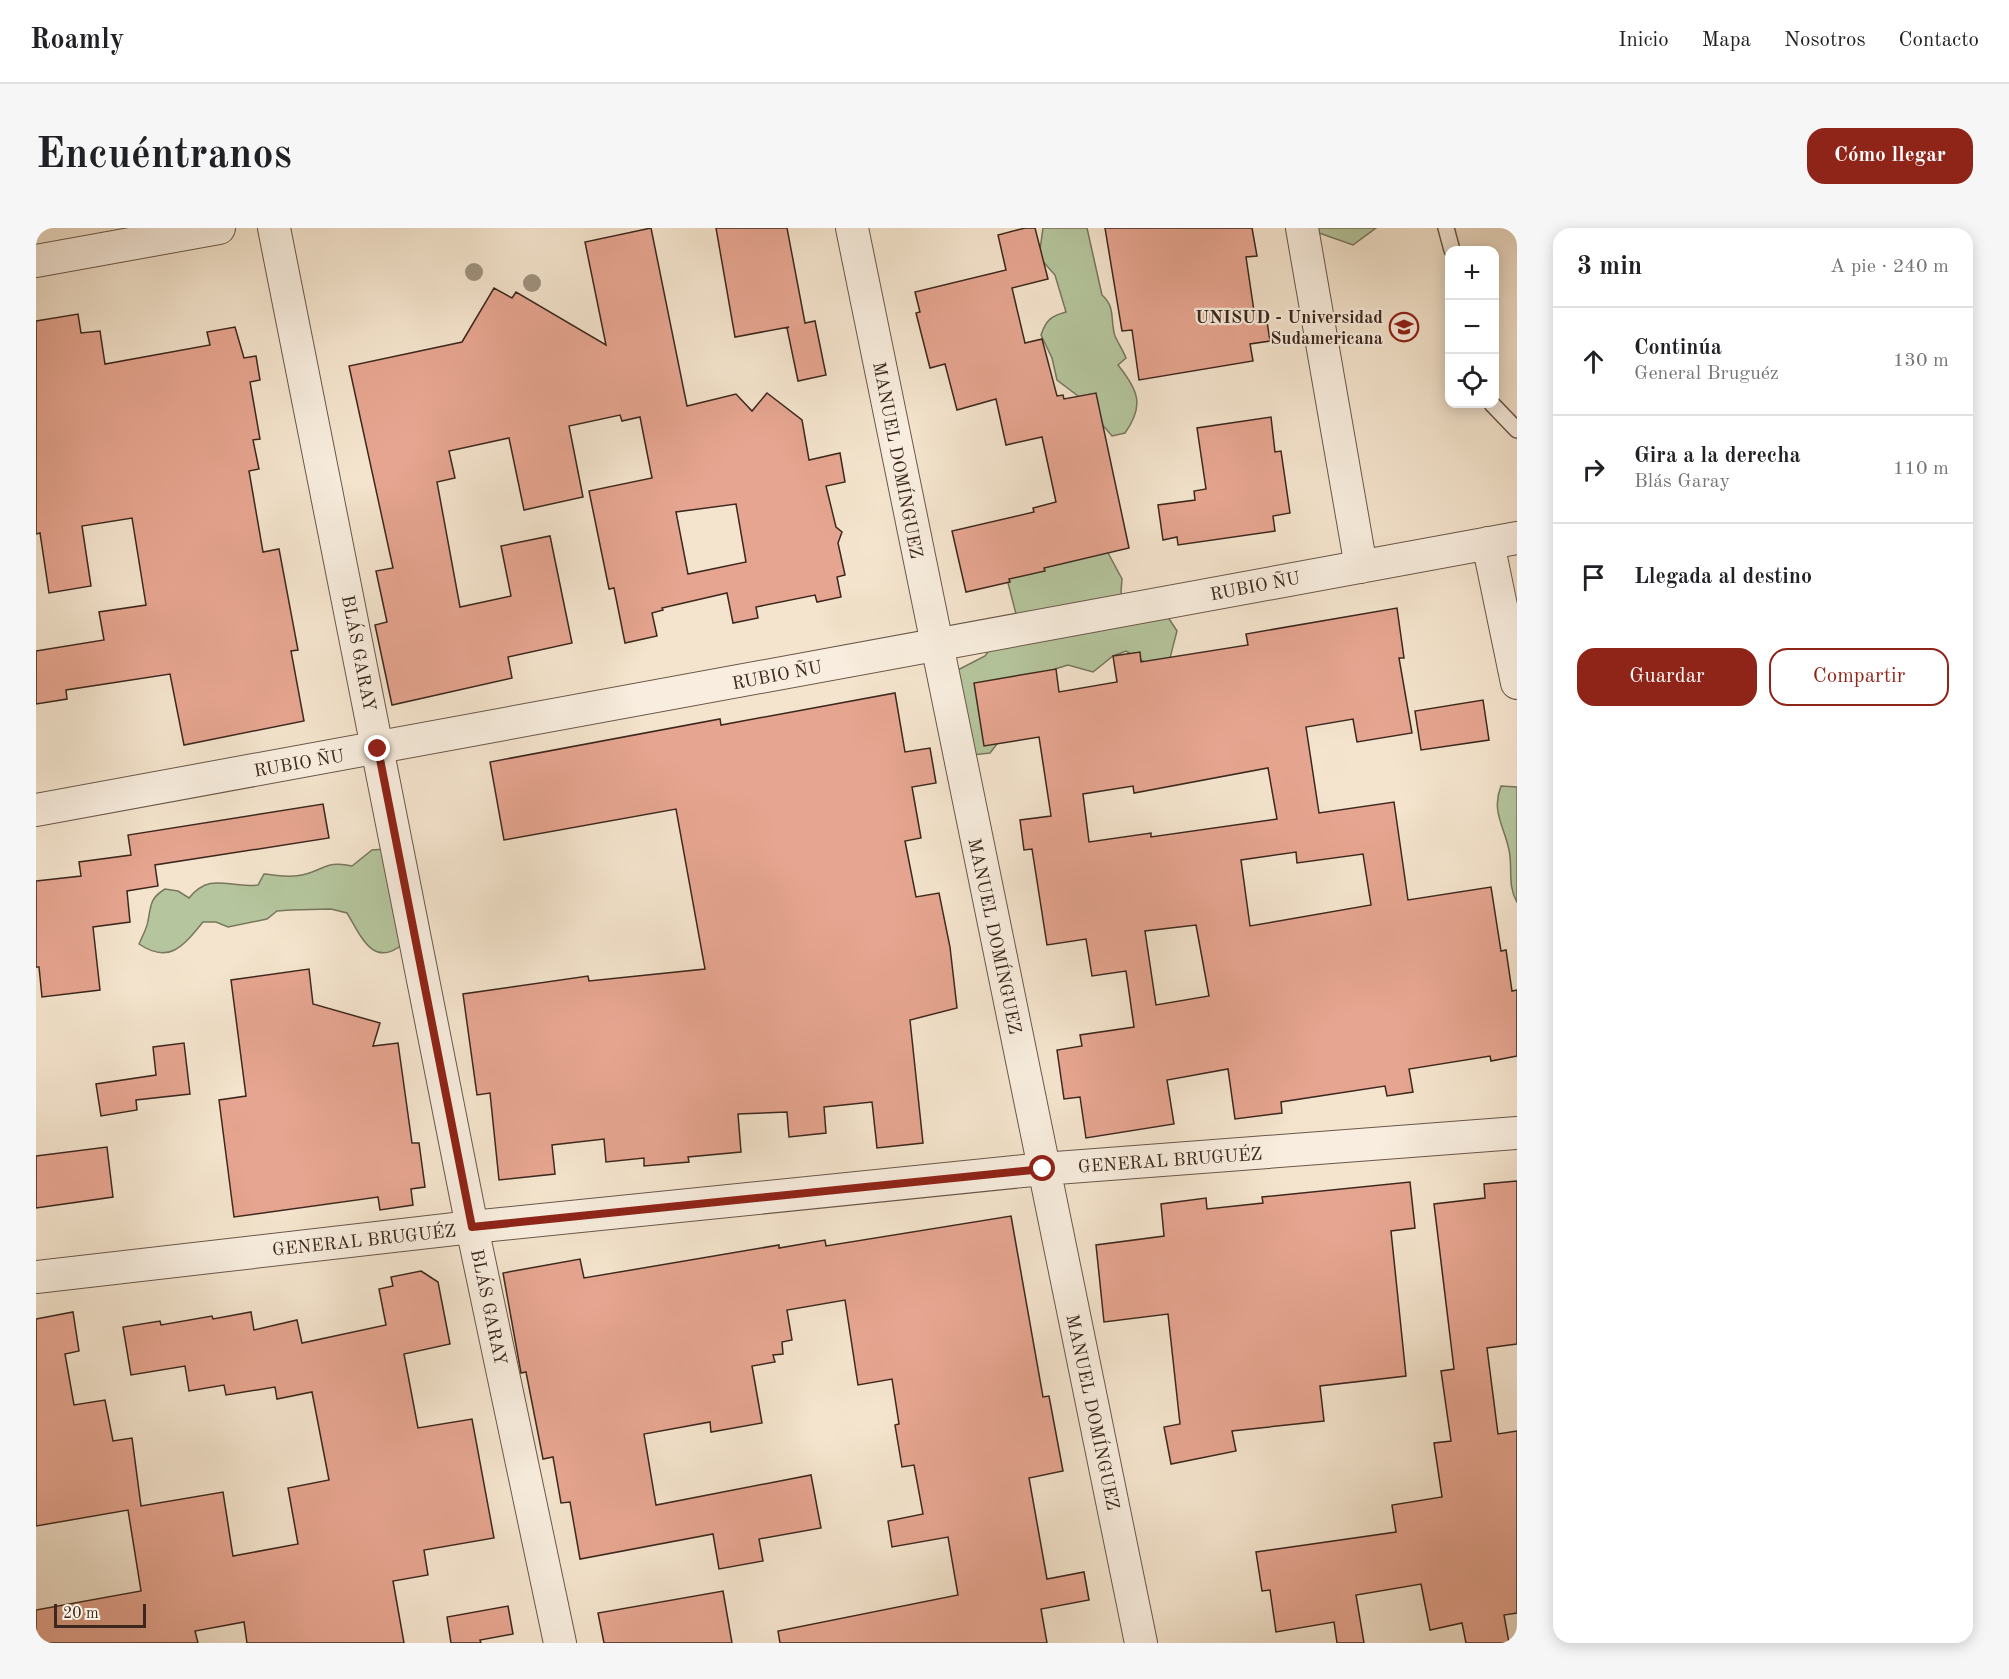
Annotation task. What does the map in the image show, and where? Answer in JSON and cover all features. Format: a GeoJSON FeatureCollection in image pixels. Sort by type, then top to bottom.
{"type":"FeatureCollection","features":[{"type":"Feature","properties":{"kind":"street"},"geometry":{"type":"LineString","coordinates":[[36,261],[213,228]]}},
{"type":"Feature","properties":{"kind":"street","name":"BLÁS GARAY"},"geometry":{"type":"LineString","coordinates":[[274,228],[472,1227],[560,1643]]}},
{"type":"Feature","properties":{"kind":"street","name":"MANUEL DOMÍNGUEZ"},"geometry":{"type":"LineString","coordinates":[[852,228],[1141,1643]]}},
{"type":"Feature","properties":{"kind":"street"},"geometry":{"type":"LineString","coordinates":[[1302,228],[1361,567]]}},
{"type":"Feature","properties":{"kind":"street","name":"RUBIO ÑU"},"geometry":{"type":"LineString","coordinates":[[36,810],[378,749],[1503,540]]}},
{"type":"Feature","properties":{"kind":"street"},"geometry":{"type":"LineString","coordinates":[[1503,540],[1517,683]]}},
{"type":"Feature","properties":{"kind":"street","name":"GENERAL BRUGUÉZ"},"geometry":{"type":"LineString","coordinates":[[36,1277],[472,1227],[1043,1169],[1517,1132]]}},
{"type":"Feature","properties":{"kind":"lane"},"geometry":{"type":"LineString","coordinates":[[1446,228],[1451,246]]}},
{"type":"Feature","properties":{"kind":"lane"},"geometry":{"type":"LineString","coordinates":[[1496,408],[1517,430]]}},
{"type":"Feature","properties":{"kind":"green space"},"geometry":{"type":"Polygon","coordinates":[[[1043,228],[1087,228],[1102,295],[1109,304],[1115,336],[1126,358],[1118,365],[1130,382],[1136,398],[1135,414],[1125,433],[1112,436],[1078,396],[1057,380],[1052,358],[1041,335],[1050,319],[1066,312],[1055,275],[1039,257],[1043,228]]]}},
{"type":"Feature","properties":{"kind":"green space"},"geometry":{"type":"Polygon","coordinates":[[[1305,228],[1376,228],[1353,245],[1305,228]]]}},
{"type":"Feature","properties":{"kind":"green space"},"geometry":{"type":"Polygon","coordinates":[[[1107,551],[1122,579],[1121,592],[1125,606],[1162,608],[1177,631],[1170,658],[1148,664],[1126,651],[1113,656],[1093,672],[1068,665],[1055,669],[990,753],[963,756],[950,674],[985,656],[1016,614],[1006,575],[1107,551]]]}},
{"type":"Feature","properties":{"kind":"green space"},"geometry":{"type":"Polygon","coordinates":[[[1501,786],[1517,787],[1517,902],[1511,883],[1509,850],[1498,811],[1497,803],[1501,786]]]}},
{"type":"Feature","properties":{"kind":"green space"},"geometry":{"type":"Polygon","coordinates":[[[386,849],[403,944],[393,951],[384,953],[376,951],[363,940],[347,913],[331,909],[277,911],[267,919],[228,927],[216,922],[203,922],[183,945],[168,952],[159,953],[139,944],[147,927],[152,902],[165,889],[178,891],[189,898],[205,885],[213,883],[258,885],[264,874],[297,876],[331,865],[352,866],[372,850],[386,849]]]}},
{"type":"Feature","properties":{"kind":"building"},"geometry":{"type":"Polygon","coordinates":[[[651,228],[687,406],[736,394],[752,411],[767,393],[802,420],[809,460],[840,453],[845,482],[826,486],[836,527],[842,532],[838,543],[845,575],[837,577],[841,597],[817,602],[815,595],[756,607],[758,618],[733,623],[727,593],[662,608],[663,610],[652,613],[657,636],[625,643],[614,588],[609,589],[589,491],[652,478],[640,417],[622,421],[620,415],[569,426],[583,497],[524,510],[509,438],[449,451],[455,478],[437,482],[460,607],[511,596],[501,546],[550,536],[572,643],[508,657],[512,678],[392,705],[375,625],[387,622],[376,571],[393,568],[349,366],[462,342],[494,288],[512,298],[516,292],[606,345],[585,242],[651,228]],[[736,504],[676,512],[688,574],[746,562],[736,504]]]}},
{"type":"Feature","properties":{"kind":"building"},"geometry":{"type":"Polygon","coordinates":[[[716,228],[787,228],[805,323],[815,321],[826,375],[798,381],[787,328],[789,327],[735,337],[716,228]]]}},
{"type":"Feature","properties":{"kind":"building"},"geometry":{"type":"Polygon","coordinates":[[[1025,228],[1035,228],[1048,279],[1012,288],[1025,343],[1042,339],[1057,396],[1063,395],[1064,399],[1096,393],[1129,548],[1044,568],[1045,571],[1009,579],[1010,582],[966,592],[952,531],[1034,512],[1033,508],[1056,502],[1042,437],[1006,445],[996,399],[957,410],[945,364],[930,368],[916,313],[920,312],[915,292],[1006,270],[998,235],[1025,228]]]}},
{"type":"Feature","properties":{"kind":"building"},"geometry":{"type":"Polygon","coordinates":[[[1105,228],[1252,228],[1257,256],[1246,257],[1254,311],[1265,309],[1270,341],[1250,344],[1253,361],[1139,380],[1132,330],[1122,331],[1105,228]]]}},
{"type":"Feature","properties":{"kind":"building"},"geometry":{"type":"Polygon","coordinates":[[[78,314],[81,333],[100,331],[105,364],[210,345],[207,332],[235,327],[244,358],[256,356],[260,380],[250,382],[260,439],[253,440],[259,469],[249,471],[263,552],[279,549],[298,650],[291,651],[304,721],[184,745],[170,674],[66,690],[67,699],[36,704],[36,651],[104,640],[99,612],[146,605],[132,518],[82,526],[91,586],[49,593],[40,533],[36,534],[36,321],[78,314]]]}},
{"type":"Feature","properties":{"kind":"building"},"geometry":{"type":"Polygon","coordinates":[[[1271,417],[1275,452],[1281,451],[1290,513],[1273,516],[1275,531],[1178,545],[1177,537],[1163,540],[1158,505],[1195,500],[1194,491],[1206,489],[1197,428],[1271,417]]]}},
{"type":"Feature","properties":{"kind":"building"},"geometry":{"type":"Polygon","coordinates":[[[1397,608],[1404,658],[1399,658],[1412,733],[1357,742],[1353,719],[1306,727],[1319,813],[1394,802],[1408,900],[1491,887],[1501,951],[1506,950],[1512,991],[1517,990],[1517,1056],[1491,1061],[1490,1056],[1409,1069],[1413,1092],[1387,1096],[1385,1086],[1281,1102],[1282,1113],[1235,1119],[1228,1069],[1167,1080],[1174,1124],[1086,1138],[1080,1097],[1064,1099],[1057,1050],[1082,1046],[1080,1035],[1134,1027],[1126,971],[1092,976],[1086,939],[1047,945],[1032,849],[1024,850],[1020,820],[1051,816],[1039,737],[984,746],[974,683],[1056,669],[1059,692],[1117,682],[1113,656],[1140,652],[1141,662],[1248,645],[1246,634],[1397,608]],[[1268,768],[1134,793],[1133,786],[1083,794],[1089,842],[1151,833],[1151,837],[1277,819],[1268,768]],[[1296,852],[1241,860],[1250,926],[1371,905],[1363,854],[1297,863],[1296,852]],[[1196,925],[1145,931],[1156,1005],[1209,996],[1196,925]]]}},
{"type":"Feature","properties":{"kind":"building"},"geometry":{"type":"Polygon","coordinates":[[[895,693],[905,752],[930,748],[936,783],[912,787],[921,838],[905,841],[916,897],[939,893],[950,947],[957,1008],[910,1020],[923,1143],[877,1148],[872,1102],[824,1107],[826,1133],[789,1137],[787,1112],[738,1114],[741,1152],[688,1157],[689,1162],[644,1166],[644,1158],[606,1162],[604,1139],[552,1145],[555,1174],[499,1180],[490,1093],[477,1095],[463,994],[588,976],[589,981],[705,969],[676,809],[504,840],[490,762],[720,719],[721,725],[895,693]]]}},
{"type":"Feature","properties":{"kind":"building"},"geometry":{"type":"Polygon","coordinates":[[[1483,700],[1489,740],[1421,750],[1415,711],[1483,700]]]}},
{"type":"Feature","properties":{"kind":"building"},"geometry":{"type":"Polygon","coordinates":[[[323,804],[329,838],[155,865],[158,886],[127,891],[130,922],[93,927],[100,990],[42,997],[39,967],[36,967],[36,881],[81,876],[79,862],[131,855],[128,835],[323,804]]]}},
{"type":"Feature","properties":{"kind":"building"},"geometry":{"type":"Polygon","coordinates":[[[309,969],[313,1004],[380,1023],[373,1046],[398,1043],[412,1143],[419,1143],[425,1187],[411,1189],[413,1205],[380,1210],[378,1197],[234,1217],[219,1100],[246,1096],[231,980],[309,969]]]}},
{"type":"Feature","properties":{"kind":"building"},"geometry":{"type":"Polygon","coordinates":[[[184,1043],[190,1094],[136,1100],[137,1110],[101,1116],[96,1084],[156,1075],[153,1047],[184,1043]]]}},
{"type":"Feature","properties":{"kind":"building"},"geometry":{"type":"Polygon","coordinates":[[[107,1147],[113,1197],[36,1208],[36,1156],[107,1147]]]}},
{"type":"Feature","properties":{"kind":"building"},"geometry":{"type":"Polygon","coordinates":[[[1517,1181],[1517,1344],[1487,1348],[1498,1434],[1517,1431],[1517,1613],[1504,1615],[1509,1643],[1466,1643],[1462,1623],[1430,1630],[1421,1584],[1356,1595],[1364,1643],[1337,1643],[1334,1622],[1276,1632],[1270,1590],[1262,1591],[1256,1552],[1396,1532],[1392,1505],[1442,1497],[1434,1443],[1451,1441],[1441,1371],[1454,1369],[1434,1204],[1485,1198],[1484,1184],[1517,1181]]]}},
{"type":"Feature","properties":{"kind":"building"},"geometry":{"type":"Polygon","coordinates":[[[1410,1182],[1415,1228],[1391,1231],[1406,1376],[1320,1386],[1324,1421],[1232,1431],[1236,1451],[1171,1464],[1164,1427],[1180,1424],[1168,1314],[1104,1322],[1096,1245],[1164,1236],[1161,1204],[1206,1198],[1207,1209],[1263,1203],[1262,1197],[1410,1182]]]}},
{"type":"Feature","properties":{"kind":"building"},"geometry":{"type":"Polygon","coordinates":[[[1011,1216],[1043,1397],[1049,1396],[1063,1471],[1029,1478],[1047,1579],[1084,1572],[1089,1600],[1041,1609],[1047,1643],[780,1643],[778,1631],[958,1595],[948,1537],[892,1547],[888,1521],[923,1514],[914,1465],[902,1467],[895,1425],[899,1424],[892,1379],[858,1385],[845,1300],[787,1310],[792,1340],[782,1342],[783,1354],[773,1355],[775,1362],[752,1366],[762,1423],[711,1432],[710,1422],[644,1434],[656,1505],[811,1475],[821,1528],[759,1539],[763,1561],[719,1569],[713,1534],[580,1559],[570,1502],[561,1503],[553,1457],[543,1459],[526,1372],[521,1373],[503,1273],[580,1259],[584,1278],[779,1245],[779,1248],[825,1240],[826,1246],[1011,1216]]]}},
{"type":"Feature","properties":{"kind":"building"},"geometry":{"type":"Polygon","coordinates":[[[421,1271],[438,1282],[450,1344],[404,1354],[418,1428],[472,1419],[494,1538],[424,1550],[428,1575],[393,1581],[404,1643],[247,1643],[244,1622],[195,1631],[198,1643],[36,1643],[36,1610],[141,1591],[128,1510],[36,1526],[36,1319],[73,1312],[79,1351],[65,1354],[74,1405],[105,1400],[113,1441],[132,1438],[141,1506],[223,1492],[233,1556],[298,1544],[288,1488],[329,1480],[312,1392],[277,1399],[275,1387],[226,1395],[224,1385],[189,1391],[185,1366],[131,1375],[123,1327],[160,1321],[161,1325],[212,1316],[213,1319],[251,1312],[254,1330],[297,1320],[302,1343],[386,1325],[379,1289],[393,1286],[391,1277],[421,1271]]]}},
{"type":"Feature","properties":{"kind":"building"},"geometry":{"type":"Polygon","coordinates":[[[723,1591],[732,1643],[604,1643],[598,1613],[723,1591]]]}},
{"type":"Feature","properties":{"kind":"building"},"geometry":{"type":"Polygon","coordinates":[[[508,1606],[513,1634],[480,1640],[481,1643],[451,1643],[447,1617],[508,1606]]]}},
{"type":"Feature","properties":{"kind":"place","name":"UNISUD - Universidad Sudamericana"},"geometry":{"type":"Point","coordinates":[1404,327]}},
{"type":"Feature","properties":{"kind":"route"},"geometry":{"type":"LineString","coordinates":[[378,749],[472,1227],[1043,1169]]}}]}
